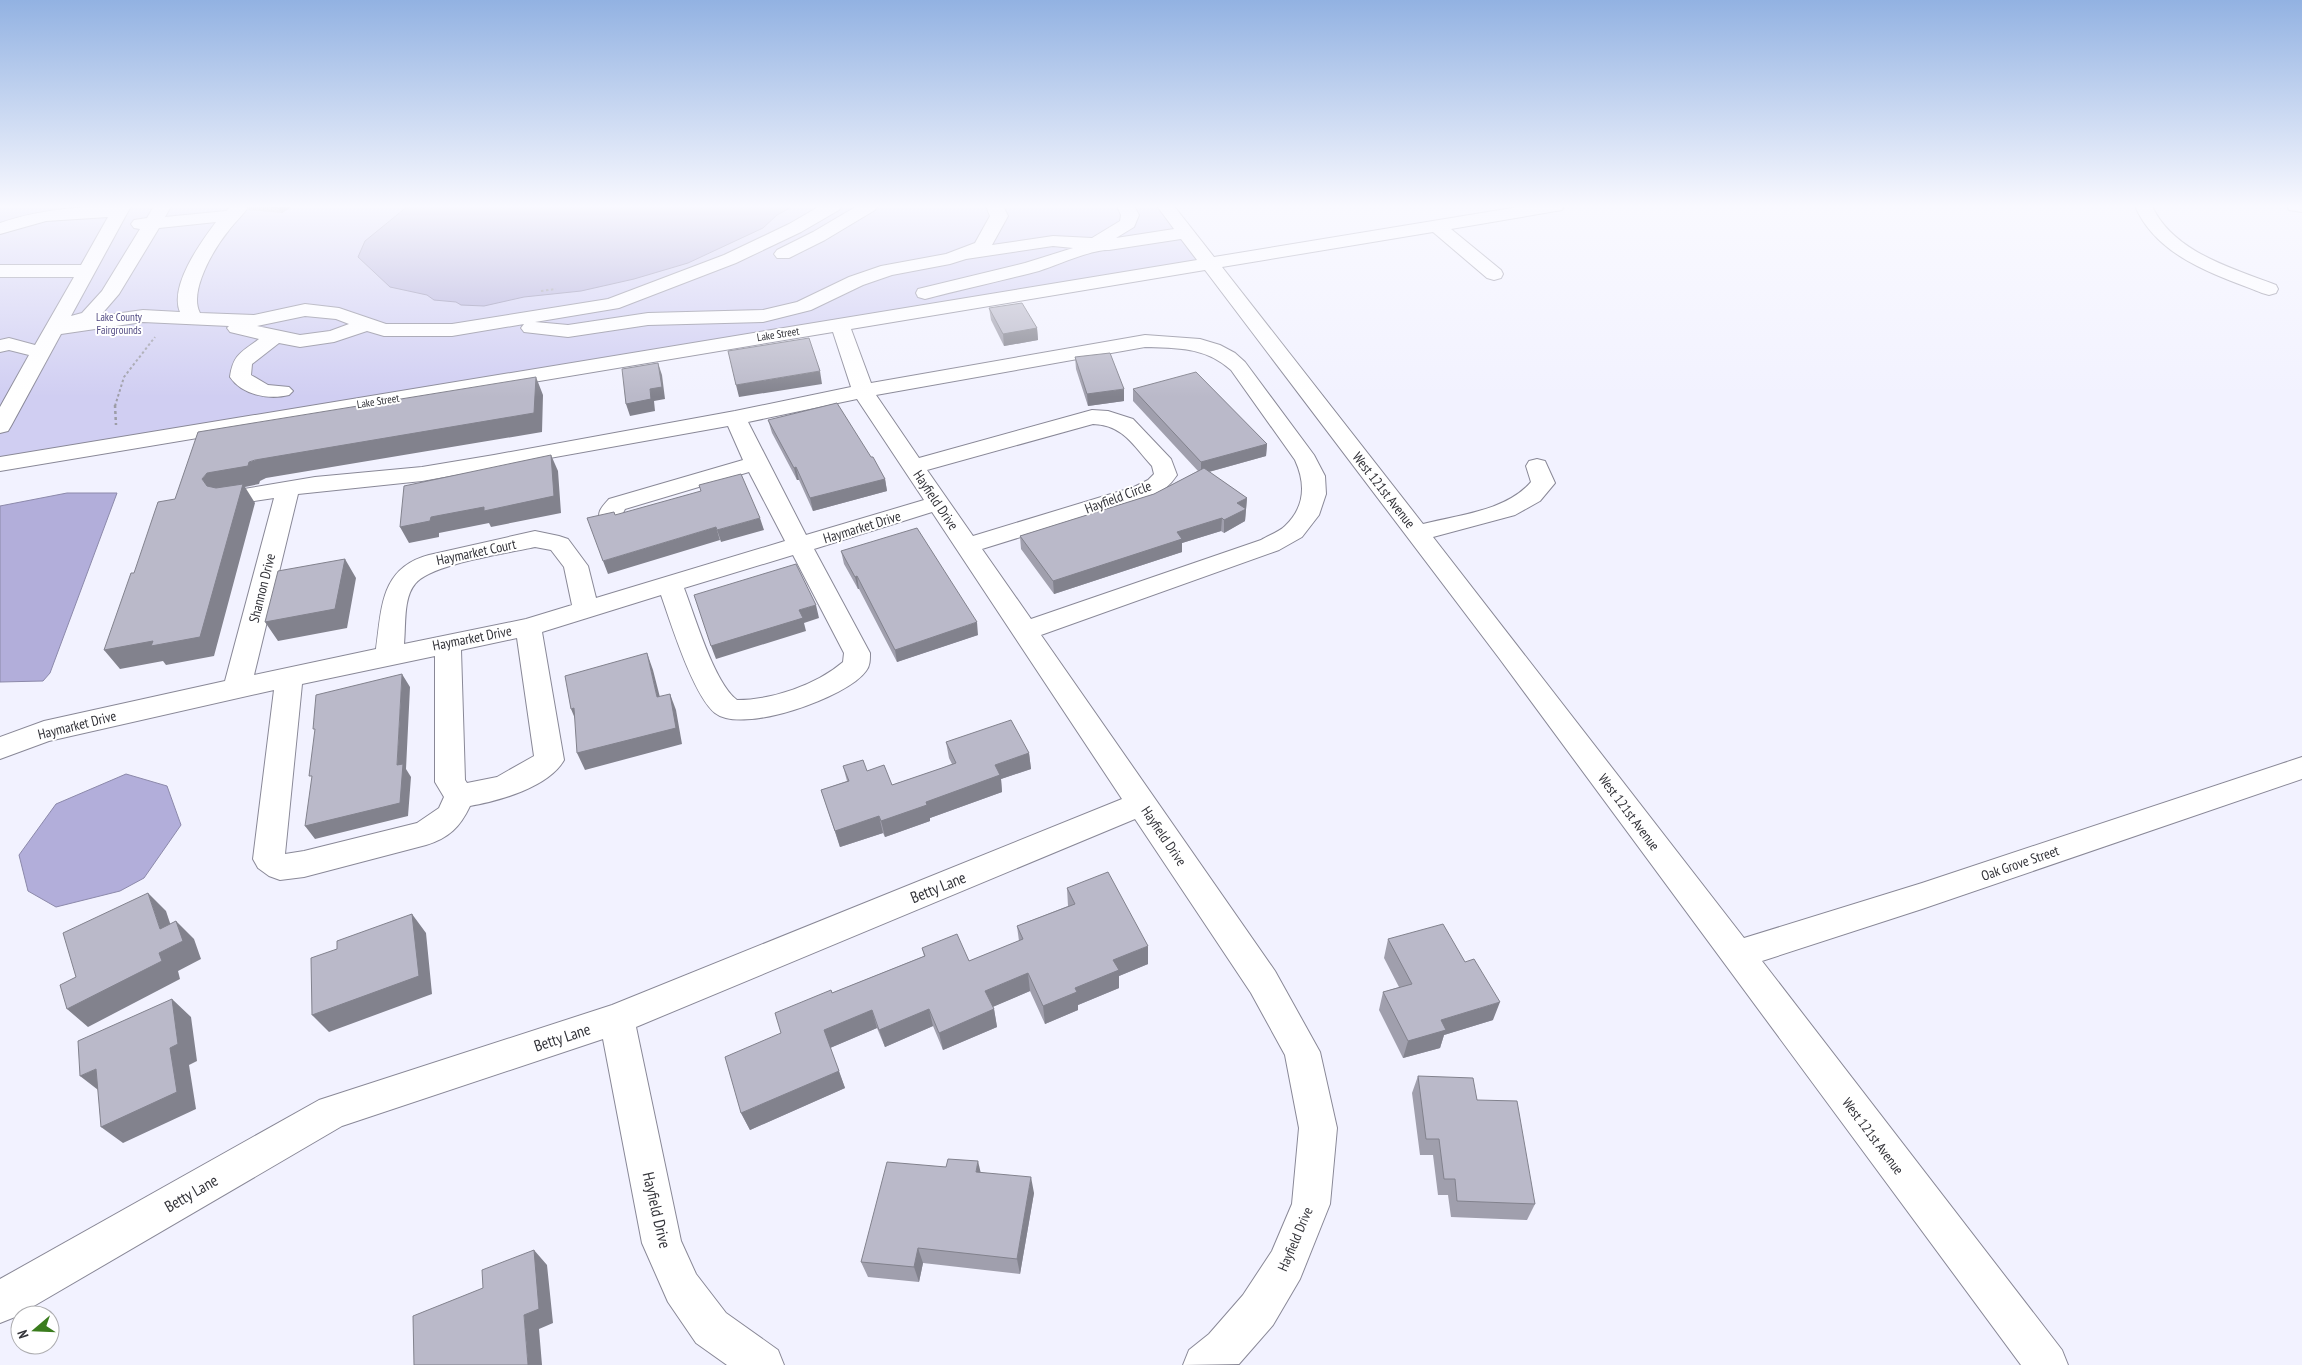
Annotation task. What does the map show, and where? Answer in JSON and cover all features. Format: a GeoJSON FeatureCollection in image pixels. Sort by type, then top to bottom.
{"type":"FeatureCollection","features":[{"type":"Feature","properties":{"kind":"street"},"geometry":{"type":"LineString","coordinates":[[55,329],[89,317],[110,294],[125,270]]}},
{"type":"Feature","properties":{"kind":"street"},"geometry":{"type":"LineString","coordinates":[[195,319],[188,308],[192,276],[196,270]]}},
{"type":"Feature","properties":{"kind":"street"},"geometry":{"type":"LineString","coordinates":[[612,304],[702,270]]}},
{"type":"Feature","properties":{"kind":"street"},"geometry":{"type":"LineString","coordinates":[[55,329],[143,316],[254,322],[305,310],[339,314],[384,330],[452,330],[612,304],[643,301],[704,286],[747,270]]}},
{"type":"Feature","properties":{"kind":"street"},"geometry":{"type":"LineString","coordinates":[[511,320],[520,326],[539,330],[568,331],[648,319],[763,316],[804,306],[856,281],[890,270]]}},
{"type":"Feature","properties":{"kind":"street"},"geometry":{"type":"LineString","coordinates":[[906,296],[932,292],[1020,270]]}},
{"type":"Feature","properties":{"kind":"street","name":"Lake Street"},"geometry":{"type":"LineString","coordinates":[[0,464],[843,315],[1156,270]]}},
{"type":"Feature","properties":{"kind":"street","name":"West 121st Avenue"},"geometry":{"type":"LineString","coordinates":[[1215,270],[1418,534],[2046,1365]]}},
{"type":"Feature","properties":{"kind":"street"},"geometry":{"type":"LineString","coordinates":[[1489,270],[1494,274]]}},
{"type":"Feature","properties":{"kind":"street"},"geometry":{"type":"LineString","coordinates":[[2224,270],[2269,289]]}},
{"type":"Feature","properties":{"kind":"street"},"geometry":{"type":"LineString","coordinates":[[0,271],[87,271],[2,421]]}},
{"type":"Feature","properties":{"kind":"street"},"geometry":{"type":"LineString","coordinates":[[792,309],[827,309],[843,315]]}},
{"type":"Feature","properties":{"kind":"street","name":"Hayfield Drive"},"geometry":{"type":"LineString","coordinates":[[843,315],[863,390],[1024,631],[1263,982],[1302,1052],[1318,1128],[1311,1204],[1286,1265],[1258,1310],[1224,1349],[1204,1365]]}},
{"type":"Feature","properties":{"kind":"street"},"geometry":{"type":"LineString","coordinates":[[222,320],[233,327],[300,341],[334,336],[367,324]]}},
{"type":"Feature","properties":{"kind":"street"},"geometry":{"type":"LineString","coordinates":[[274,337],[242,362],[240,377],[264,391],[282,392]]}},
{"type":"Feature","properties":{"kind":"street"},"geometry":{"type":"LineString","coordinates":[[228,498],[288,488],[422,474],[735,418],[863,390],[1145,341],[1193,343],[1213,349],[1238,366],[1306,460],[1314,476],[1314,494],[1307,515],[1293,532],[1270,545],[1024,631]]}},
{"type":"Feature","properties":{"kind":"street"},"geometry":{"type":"LineString","coordinates":[[0,346],[9,344],[40,352]]}},
{"type":"Feature","properties":{"kind":"street","name":"Hayfield Circle"},"geometry":{"type":"LineString","coordinates":[[914,467],[1092,417],[1108,418],[1125,424],[1163,464],[1166,474],[1156,485],[1142,492],[967,546]]}},
{"type":"Feature","properties":{"kind":"street"},"geometry":{"type":"LineString","coordinates":[[670,585],[708,682],[727,708],[741,712],[785,702],[840,678],[856,666],[857,653],[756,463],[735,418]]}},
{"type":"Feature","properties":{"kind":"street"},"geometry":{"type":"LineString","coordinates":[[610,518],[610,513],[617,504],[756,463]]}},
{"type":"Feature","properties":{"kind":"street"},"geometry":{"type":"LineString","coordinates":[[1418,534],[1507,510],[1532,496],[1543,483],[1537,466]]}},
{"type":"Feature","properties":{"kind":"street","name":"Shannon Drive"},"geometry":{"type":"LineString","coordinates":[[237,688],[288,488]]}},
{"type":"Feature","properties":{"kind":"street","name":"Haymarket Drive"},"geometry":{"type":"LineString","coordinates":[[0,748],[44,732],[289,676],[528,627],[938,503]]}},
{"type":"Feature","properties":{"kind":"street","name":"Haymarket Court"},"geometry":{"type":"LineString","coordinates":[[389,655],[396,596],[405,578],[429,563],[535,539],[559,544],[576,566],[586,609]]}},
{"type":"Feature","properties":{"kind":"street"},"geometry":{"type":"LineString","coordinates":[[460,796],[488,792],[520,780],[548,760],[528,627]]}},
{"type":"Feature","properties":{"kind":"street"},"geometry":{"type":"LineString","coordinates":[[448,643],[450,782],[460,796]]}},
{"type":"Feature","properties":{"kind":"street"},"geometry":{"type":"LineString","coordinates":[[289,676],[269,859],[280,867],[304,864],[426,833],[450,816],[460,796]]}},
{"type":"Feature","properties":{"kind":"street","name":"Oak Grove Street"},"geometry":{"type":"LineString","coordinates":[[1736,955],[1922,896],[2302,768]]}},
{"type":"Feature","properties":{"kind":"street","name":"Betty Lane"},"geometry":{"type":"LineString","coordinates":[[0,1302],[332,1112],[617,1019],[1142,803]]}},
{"type":"Feature","properties":{"kind":"street","name":"Hayfield Drive"},"geometry":{"type":"LineString","coordinates":[[617,1019],[662,1242],[682,1288],[711,1328],[763,1365]]}},
{"type":"Feature","properties":{"kind":"path"},"geometry":{"type":"LineString","coordinates":[[541,291],[556,289]]}},
{"type":"Feature","properties":{"kind":"path"},"geometry":{"type":"LineString","coordinates":[[123,443],[115,420],[114,400],[135,359],[172,318]]}},
{"type":"Feature","properties":{"kind":"green space","name":"Lake County Fairgrounds"},"geometry":{"type":"Polygon","coordinates":[[[0,270],[1162,270],[0,462],[0,270]]]}},
{"type":"Feature","properties":{"kind":"shaded area"},"geometry":{"type":"Polygon","coordinates":[[[372,270],[665,270],[581,291],[524,297],[484,306],[461,305],[456,302],[434,300],[427,295],[390,287],[372,270]]]}},
{"type":"Feature","properties":{"kind":"shaded area"},"geometry":{"type":"Polygon","coordinates":[[[67,493],[117,493],[50,673],[43,681],[0,682],[0,506],[67,493]]]}},
{"type":"Feature","properties":{"kind":"shaded area"},"geometry":{"type":"Polygon","coordinates":[[[126,774],[167,786],[181,825],[144,878],[120,891],[56,907],[28,891],[19,855],[56,804],[126,774]]]}},
{"type":"Feature","properties":{"kind":"building"},"geometry":{"type":"Polygon","coordinates":[[[1022,303],[1037,328],[1003,334],[989,308],[1022,303]]]}},
{"type":"Feature","properties":{"kind":"building"},"geometry":{"type":"Polygon","coordinates":[[[809,338],[820,371],[736,385],[728,351],[809,338]]]}},
{"type":"Feature","properties":{"kind":"building"},"geometry":{"type":"Polygon","coordinates":[[[1110,353],[1124,389],[1087,394],[1075,357],[1110,353]]]}},
{"type":"Feature","properties":{"kind":"building"},"geometry":{"type":"Polygon","coordinates":[[[658,363],[662,387],[650,389],[651,399],[626,404],[622,369],[658,363]]]}},
{"type":"Feature","properties":{"kind":"building"},"geometry":{"type":"Polygon","coordinates":[[[1196,372],[1267,444],[1201,462],[1133,389],[1196,372]]]}},
{"type":"Feature","properties":{"kind":"building"},"geometry":{"type":"Polygon","coordinates":[[[536,377],[534,413],[255,460],[249,462],[248,466],[207,473],[202,479],[207,486],[216,488],[243,484],[200,637],[151,646],[153,641],[104,650],[131,573],[134,573],[158,502],[175,499],[198,432],[536,377]]]}},
{"type":"Feature","properties":{"kind":"building"},"geometry":{"type":"Polygon","coordinates":[[[837,403],[871,457],[873,457],[885,479],[810,498],[796,467],[794,468],[768,420],[837,403]]]}},
{"type":"Feature","properties":{"kind":"building"},"geometry":{"type":"Polygon","coordinates":[[[551,455],[554,496],[484,511],[484,507],[431,517],[430,521],[400,527],[404,486],[551,455]]]}},
{"type":"Feature","properties":{"kind":"building"},"geometry":{"type":"Polygon","coordinates":[[[1204,468],[1247,498],[1237,503],[1246,509],[1224,520],[1222,518],[1177,532],[1182,539],[1053,581],[1020,536],[1154,494],[1204,468]]]}},
{"type":"Feature","properties":{"kind":"building"},"geometry":{"type":"Polygon","coordinates":[[[741,474],[760,518],[717,530],[716,527],[603,561],[587,518],[614,512],[615,515],[701,491],[699,485],[741,474]]]}},
{"type":"Feature","properties":{"kind":"building"},"geometry":{"type":"Polygon","coordinates":[[[917,528],[977,622],[895,650],[857,576],[855,577],[841,551],[917,528]]]}},
{"type":"Feature","properties":{"kind":"building"},"geometry":{"type":"Polygon","coordinates":[[[345,559],[335,609],[265,622],[278,571],[345,559]]]}},
{"type":"Feature","properties":{"kind":"building"},"geometry":{"type":"Polygon","coordinates":[[[796,564],[816,605],[799,610],[803,618],[711,646],[694,595],[796,564]]]}},
{"type":"Feature","properties":{"kind":"building"},"geometry":{"type":"Polygon","coordinates":[[[647,653],[657,697],[670,694],[676,728],[577,753],[574,708],[571,709],[565,676],[647,653]]]}},
{"type":"Feature","properties":{"kind":"building"},"geometry":{"type":"Polygon","coordinates":[[[402,674],[397,765],[403,764],[400,803],[305,826],[312,776],[309,776],[315,729],[313,729],[316,695],[402,674]]]}},
{"type":"Feature","properties":{"kind":"building"},"geometry":{"type":"Polygon","coordinates":[[[1011,720],[1029,753],[995,765],[1000,775],[926,802],[927,805],[881,821],[879,816],[835,831],[821,790],[849,781],[843,766],[863,760],[867,771],[884,765],[892,785],[956,763],[946,742],[1011,720]]]}},
{"type":"Feature","properties":{"kind":"building"},"geometry":{"type":"Polygon","coordinates":[[[1108,872],[1148,946],[1113,960],[1119,970],[1075,988],[1077,992],[1043,1006],[1028,973],[985,991],[994,1009],[939,1033],[929,1009],[879,1030],[872,1010],[824,1030],[839,1071],[741,1113],[725,1057],[781,1033],[775,1013],[831,990],[832,993],[925,956],[922,948],[957,934],[969,961],[1023,939],[1017,926],[1075,904],[1067,888],[1108,872]]]}},
{"type":"Feature","properties":{"kind":"building"},"geometry":{"type":"Polygon","coordinates":[[[148,893],[160,929],[176,921],[183,941],[159,953],[162,961],[67,1009],[60,985],[76,977],[63,933],[148,893]]]}},
{"type":"Feature","properties":{"kind":"building"},"geometry":{"type":"Polygon","coordinates":[[[412,914],[419,976],[312,1015],[311,958],[337,949],[337,941],[412,914]]]}},
{"type":"Feature","properties":{"kind":"building"},"geometry":{"type":"Polygon","coordinates":[[[1443,924],[1465,962],[1474,959],[1500,1002],[1441,1020],[1446,1030],[1408,1041],[1383,992],[1412,984],[1388,939],[1443,924]]]}},
{"type":"Feature","properties":{"kind":"building"},"geometry":{"type":"Polygon","coordinates":[[[172,999],[178,1044],[170,1048],[177,1092],[101,1127],[96,1069],[80,1076],[78,1041],[172,999]]]}},
{"type":"Feature","properties":{"kind":"building"},"geometry":{"type":"Polygon","coordinates":[[[1418,1076],[1473,1078],[1477,1100],[1517,1101],[1535,1204],[1457,1201],[1455,1179],[1444,1179],[1439,1139],[1426,1139],[1418,1076]]]}},
{"type":"Feature","properties":{"kind":"building"},"geometry":{"type":"Polygon","coordinates":[[[948,1159],[978,1161],[976,1172],[1031,1177],[1017,1259],[918,1248],[914,1267],[861,1262],[887,1162],[946,1167],[948,1159]]]}},
{"type":"Feature","properties":{"kind":"building"},"geometry":{"type":"Polygon","coordinates":[[[534,1250],[539,1309],[524,1315],[528,1365],[414,1365],[413,1316],[483,1288],[482,1270],[534,1250]]]}}]}
